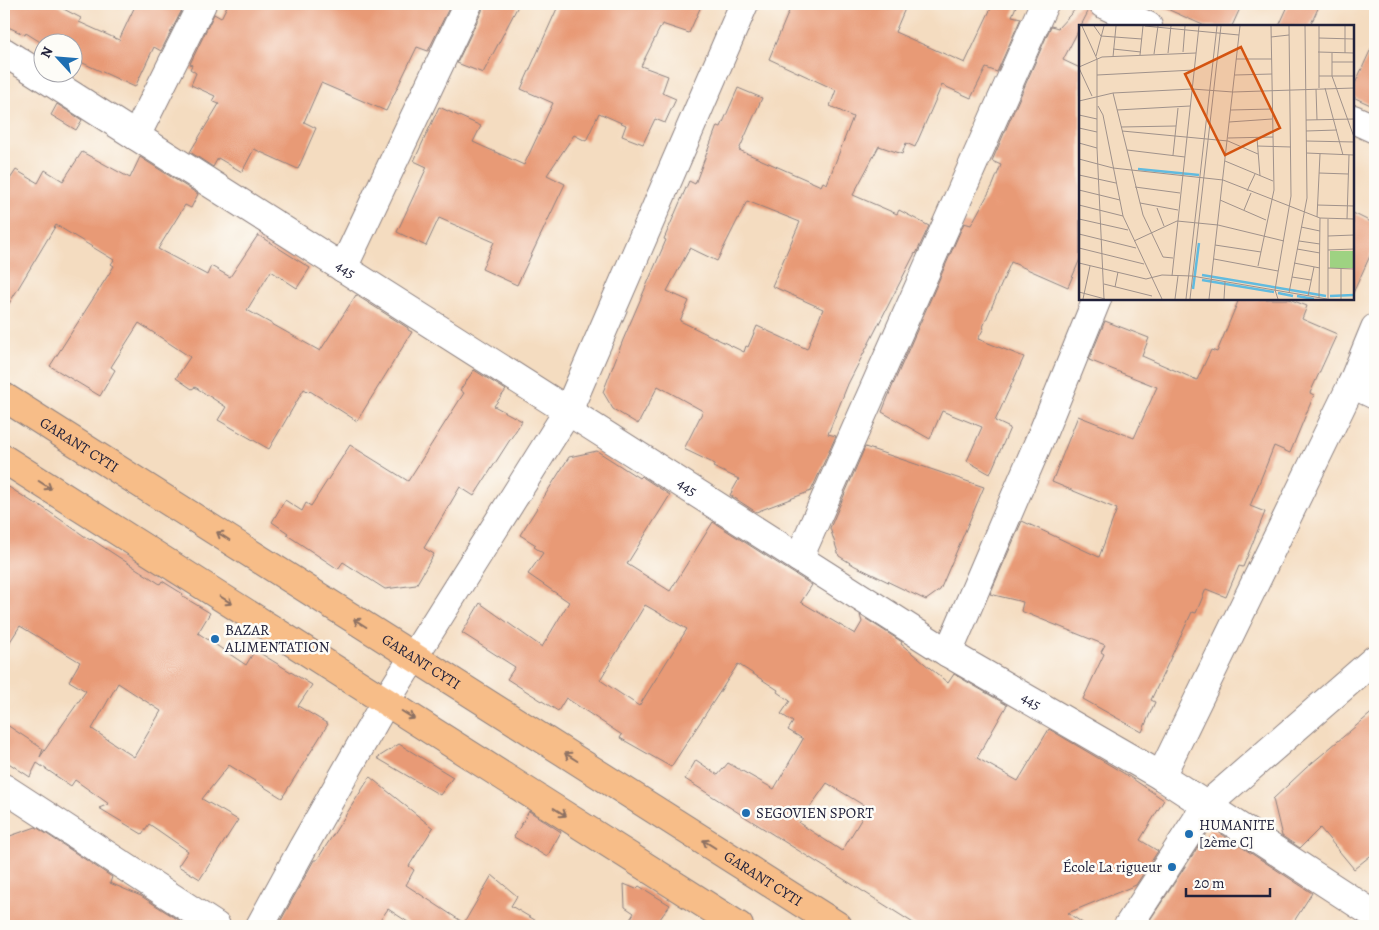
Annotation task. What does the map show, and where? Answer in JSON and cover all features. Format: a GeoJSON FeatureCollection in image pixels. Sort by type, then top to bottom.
{"type":"FeatureCollection","features":[{"type":"Feature","properties":{"kind":"main road","name":"GARANT CYTI"},"geometry":{"type":"LineString","coordinates":[[4,397],[838,926]]}},
{"type":"Feature","properties":{"kind":"main road"},"geometry":{"type":"LineString","coordinates":[[4,459],[739,926]]}},
{"type":"Feature","properties":{"kind":"street"},"geometry":{"type":"LineString","coordinates":[[136,136],[202,4]]}},
{"type":"Feature","properties":{"kind":"street"},"geometry":{"type":"LineString","coordinates":[[343,268],[468,4]]}},
{"type":"Feature","properties":{"kind":"street"},"geometry":{"type":"LineString","coordinates":[[260,926],[386,701],[568,411],[744,4]]}},
{"type":"Feature","properties":{"kind":"street"},"geometry":{"type":"LineString","coordinates":[[799,558],[1044,4]]}},
{"type":"Feature","properties":{"kind":"street"},"geometry":{"type":"LineString","coordinates":[[1103,4],[1146,25]]}},
{"type":"Feature","properties":{"kind":"street","name":"445"},"geometry":{"type":"LineString","coordinates":[[4,52],[948,653],[1160,776],[1375,915]]}},
{"type":"Feature","properties":{"kind":"street"},"geometry":{"type":"LineString","coordinates":[[1354,119],[1375,129]]}},
{"type":"Feature","properties":{"kind":"street"},"geometry":{"type":"LineString","coordinates":[[948,653],[1043,432],[1097,300]]}},
{"type":"Feature","properties":{"kind":"street"},"geometry":{"type":"LineString","coordinates":[[1160,776],[1364,389],[1375,328]]}},
{"type":"Feature","properties":{"kind":"street"},"geometry":{"type":"LineString","coordinates":[[1128,926],[1206,806],[1375,659]]}},
{"type":"Feature","properties":{"kind":"street"},"geometry":{"type":"LineString","coordinates":[[7,798],[216,926]]}},
{"type":"Feature","properties":{"kind":"building"},"geometry":{"type":"Polygon","coordinates":[[[4,4],[54,4],[81,18],[79,22],[119,40],[136,4],[185,4],[161,51],[154,47],[135,87],[82,63],[82,32],[32,32],[32,37],[4,25],[4,4]]]}},
{"type":"Feature","properties":{"kind":"building"},"geometry":{"type":"Polygon","coordinates":[[[228,4],[451,4],[428,51],[417,47],[386,111],[321,83],[304,122],[316,128],[298,169],[254,149],[242,172],[218,158],[213,167],[190,152],[219,104],[212,101],[215,96],[191,85],[196,73],[190,69],[192,65],[190,64],[214,14],[221,18],[228,4]]]}},
{"type":"Feature","properties":{"kind":"building"},"geometry":{"type":"Polygon","coordinates":[[[483,4],[519,4],[483,73],[457,63],[482,11],[483,4]]]}},
{"type":"Feature","properties":{"kind":"building"},"geometry":{"type":"Polygon","coordinates":[[[559,4],[702,4],[689,33],[662,24],[641,66],[668,76],[662,93],[676,99],[665,123],[655,119],[643,144],[622,136],[626,125],[599,113],[586,141],[574,135],[547,175],[565,184],[517,285],[482,269],[494,242],[439,218],[426,246],[397,232],[427,167],[414,161],[439,107],[481,126],[473,142],[524,165],[553,103],[521,89],[559,4]]]}},
{"type":"Feature","properties":{"kind":"building"},"geometry":{"type":"Polygon","coordinates":[[[792,4],[907,4],[895,32],[965,63],[993,4],[1017,4],[1012,16],[1021,18],[997,72],[986,68],[971,98],[942,85],[915,147],[906,143],[902,154],[879,146],[853,195],[897,214],[899,210],[929,226],[848,384],[828,434],[836,436],[811,491],[756,512],[730,495],[739,479],[713,467],[715,464],[684,449],[703,411],[658,386],[638,424],[613,409],[603,392],[689,181],[695,184],[717,126],[721,127],[738,88],[762,98],[739,150],[821,186],[823,182],[827,184],[853,117],[830,106],[836,90],[769,59],[792,4]],[[747,201],[717,261],[690,248],[667,291],[689,301],[680,321],[744,352],[757,326],[807,349],[823,309],[772,286],[800,222],[747,201]]]}},
{"type":"Feature","properties":{"kind":"building"},"geometry":{"type":"Polygon","coordinates":[[[1080,4],[1088,4],[1089,10],[1081,25],[1079,25],[1079,29],[1063,60],[1079,68],[1079,261],[1068,287],[1011,262],[983,327],[978,339],[1024,357],[995,421],[1010,428],[990,474],[967,461],[982,427],[942,411],[930,439],[882,412],[964,223],[971,225],[993,185],[1001,165],[992,161],[1051,26],[1058,28],[1080,4]]]}},
{"type":"Feature","properties":{"kind":"building"},"geometry":{"type":"Polygon","coordinates":[[[1156,4],[1242,4],[1232,25],[1203,25],[1156,4]]]}},
{"type":"Feature","properties":{"kind":"building"},"geometry":{"type":"Polygon","coordinates":[[[1289,4],[1320,4],[1310,25],[1279,25],[1289,4]]]}},
{"type":"Feature","properties":{"kind":"building"},"geometry":{"type":"Polygon","coordinates":[[[1375,40],[1375,107],[1354,97],[1354,86],[1375,40]]]}},
{"type":"Feature","properties":{"kind":"building"},"geometry":{"type":"Polygon","coordinates":[[[57,104],[82,120],[76,130],[51,115],[57,104]]]}},
{"type":"Feature","properties":{"kind":"building"},"geometry":{"type":"Polygon","coordinates":[[[82,152],[130,178],[140,157],[198,194],[191,208],[185,205],[158,249],[207,275],[211,266],[230,277],[258,235],[310,268],[297,288],[271,271],[247,310],[320,351],[356,295],[408,328],[412,332],[357,421],[304,389],[269,449],[218,420],[226,407],[195,387],[192,389],[176,378],[190,357],[139,323],[111,367],[115,370],[100,396],[50,366],[114,266],[111,264],[114,260],[56,225],[4,312],[4,188],[16,170],[38,183],[45,170],[63,181],[82,152]]]}},
{"type":"Feature","properties":{"kind":"building"},"geometry":{"type":"Polygon","coordinates":[[[1354,214],[1375,224],[1375,245],[1354,291],[1354,214]]]}},
{"type":"Feature","properties":{"kind":"building"},"geometry":{"type":"Polygon","coordinates":[[[1239,300],[1292,300],[1307,306],[1302,319],[1337,334],[1310,393],[1314,395],[1290,453],[1274,446],[1250,506],[1265,512],[1243,567],[1239,566],[1226,597],[1206,589],[1196,613],[1192,612],[1151,700],[1155,702],[1142,732],[1083,699],[1104,654],[1101,652],[1105,645],[1021,611],[1023,602],[990,594],[1022,521],[1099,557],[1117,509],[1052,482],[1078,416],[1134,438],[1157,387],[1089,360],[1105,321],[1149,338],[1142,356],[1197,380],[1211,350],[1217,352],[1239,300]]]}},
{"type":"Feature","properties":{"kind":"building"},"geometry":{"type":"Polygon","coordinates":[[[474,370],[506,390],[494,406],[522,421],[474,496],[460,487],[424,548],[434,554],[416,585],[385,589],[343,562],[338,569],[287,535],[288,533],[272,522],[285,500],[302,511],[306,503],[311,506],[350,445],[408,481],[464,393],[460,390],[474,370]]]}},
{"type":"Feature","properties":{"kind":"building"},"geometry":{"type":"Polygon","coordinates":[[[865,447],[984,487],[940,590],[926,600],[855,566],[839,556],[830,528],[865,447]]]}},
{"type":"Feature","properties":{"kind":"building"},"geometry":{"type":"Polygon","coordinates":[[[597,451],[670,495],[627,564],[670,591],[713,522],[812,585],[801,602],[855,634],[862,622],[860,615],[902,642],[901,644],[948,683],[954,674],[1007,705],[977,758],[1018,781],[1049,729],[1130,777],[1164,800],[1140,840],[1158,851],[1136,885],[1068,913],[1087,926],[918,926],[685,779],[696,760],[718,775],[728,763],[774,789],[803,739],[788,730],[793,722],[781,714],[790,701],[777,692],[778,690],[738,664],[671,767],[620,738],[622,735],[566,698],[558,711],[507,679],[515,667],[462,633],[480,603],[542,647],[569,602],[528,574],[543,553],[534,547],[536,545],[520,535],[569,457],[597,451]],[[645,605],[600,680],[639,706],[687,629],[645,605]],[[827,783],[799,823],[842,851],[868,808],[827,783]]]}},
{"type":"Feature","properties":{"kind":"building"},"geometry":{"type":"Polygon","coordinates":[[[4,484],[38,504],[90,540],[160,584],[162,581],[210,613],[198,633],[246,665],[255,650],[312,685],[298,706],[328,724],[282,798],[229,765],[202,799],[238,820],[200,879],[178,866],[188,851],[149,824],[142,834],[99,808],[109,804],[75,780],[71,786],[37,763],[30,777],[4,760],[4,723],[43,749],[40,757],[86,691],[69,681],[80,662],[20,626],[4,651],[4,484]],[[118,683],[92,729],[134,757],[161,711],[118,683]]]}},
{"type":"Feature","properties":{"kind":"building"},"geometry":{"type":"Polygon","coordinates":[[[1375,710],[1375,852],[1354,869],[1320,828],[1300,848],[1282,836],[1273,799],[1306,768],[1375,710]]]}},
{"type":"Feature","properties":{"kind":"building"},"geometry":{"type":"Polygon","coordinates":[[[399,744],[453,777],[440,795],[377,758],[399,744]]]}},
{"type":"Feature","properties":{"kind":"building"},"geometry":{"type":"Polygon","coordinates":[[[370,777],[433,828],[409,866],[414,870],[406,885],[464,923],[492,875],[517,896],[511,906],[545,926],[414,926],[388,909],[376,926],[280,926],[280,922],[314,860],[317,860],[370,777]]]}},
{"type":"Feature","properties":{"kind":"building"},"geometry":{"type":"Polygon","coordinates":[[[529,811],[561,832],[547,857],[514,837],[529,811]]]}},
{"type":"Feature","properties":{"kind":"building"},"geometry":{"type":"Polygon","coordinates":[[[36,827],[112,877],[110,883],[141,896],[188,926],[4,926],[4,850],[10,836],[36,827]]]}},
{"type":"Feature","properties":{"kind":"building"},"geometry":{"type":"Polygon","coordinates":[[[1211,827],[1312,893],[1291,926],[1146,926],[1211,827]]]}},
{"type":"Feature","properties":{"kind":"building"},"geometry":{"type":"Polygon","coordinates":[[[624,884],[636,889],[639,886],[670,905],[655,926],[626,926],[634,913],[625,907],[624,884]]]}},
{"type":"Feature","properties":{"kind":"place","name":"BAZAR ALIMENTATION"},"geometry":{"type":"Point","coordinates":[215,639]}},
{"type":"Feature","properties":{"kind":"place","name":"SEGOVIEN SPORT"},"geometry":{"type":"Point","coordinates":[746,813]}},
{"type":"Feature","properties":{"kind":"place","name":"HUMANITE [2ème C]"},"geometry":{"type":"Point","coordinates":[1189,834]}},
{"type":"Feature","properties":{"kind":"place","name":"École La rigueur"},"geometry":{"type":"Point","coordinates":[1172,867]}}]}
